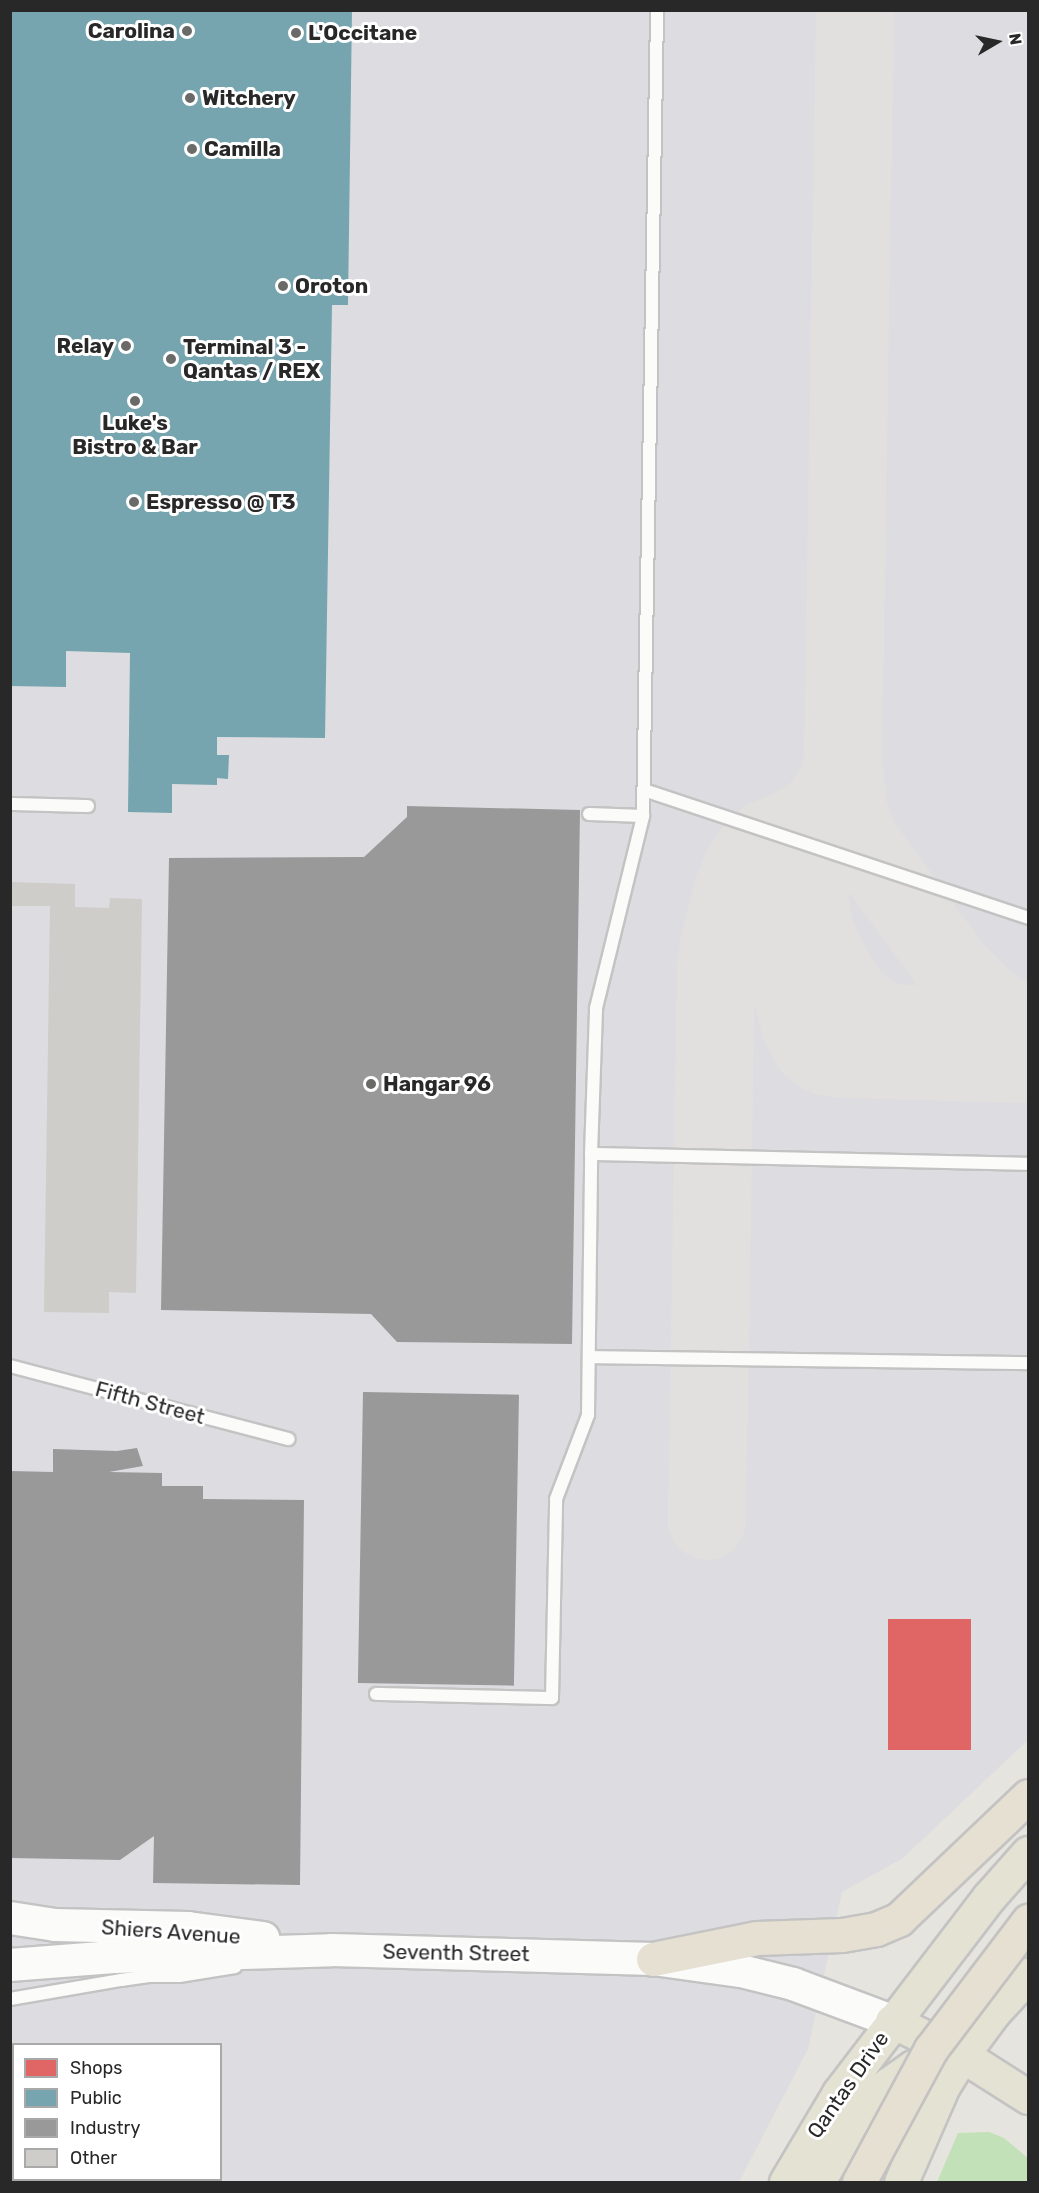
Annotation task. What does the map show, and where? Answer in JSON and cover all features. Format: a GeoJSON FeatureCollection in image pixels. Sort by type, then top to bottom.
{"type":"FeatureCollection","features":[{"type":"Feature","properties":{"kind":"highway"},"geometry":{"type":"LineString","coordinates":[[653,1959],[757,1938],[842,1935],[876,1929],[898,1919],[1029,1796]]}},
{"type":"Feature","properties":{"kind":"highway"},"geometry":{"type":"LineString","coordinates":[[859,2182],[931,2049],[1029,1921]]}},
{"type":"Feature","properties":{"kind":"main road","name":"Qantas Drive"},"geometry":{"type":"LineString","coordinates":[[786,2182],[839,2093],[892,2021],[989,1897],[1029,1852]]}},
{"type":"Feature","properties":{"kind":"main road"},"geometry":{"type":"LineString","coordinates":[[901,2182],[943,2086],[962,2055],[993,2013],[1029,1975]]}},
{"type":"Feature","properties":{"kind":"main road"},"geometry":{"type":"LineString","coordinates":[[892,2021],[962,2055],[1029,2097]]}},
{"type":"Feature","properties":{"kind":"main road"},"geometry":{"type":"LineString","coordinates":[[817,2182],[857,2119],[883,2088],[899,2075],[928,2059],[962,2055]]}},
{"type":"Feature","properties":{"kind":"street","name":"Shiers Avenue"},"geometry":{"type":"LineString","coordinates":[[10,1918],[55,1925],[188,1928],[332,1950]]}},
{"type":"Feature","properties":{"kind":"street","name":"Seventh Street"},"geometry":{"type":"LineString","coordinates":[[10,1965],[114,1956],[332,1950],[653,1959],[741,1971],[793,1984],[892,2021]]}},
{"type":"Feature","properties":{"kind":"lane"},"geometry":{"type":"LineString","coordinates":[[376,1694],[552,1698],[556,1499],[588,1415],[591,1154],[596,1008],[643,816],[657,10]]}},
{"type":"Feature","properties":{"kind":"lane"},"geometry":{"type":"LineString","coordinates":[[644,790],[1029,918]]}},
{"type":"Feature","properties":{"kind":"lane"},"geometry":{"type":"LineString","coordinates":[[10,804],[88,806]]}},
{"type":"Feature","properties":{"kind":"lane"},"geometry":{"type":"LineString","coordinates":[[589,814],[643,816]]}},
{"type":"Feature","properties":{"kind":"lane"},"geometry":{"type":"LineString","coordinates":[[591,1154],[1029,1164]]}},
{"type":"Feature","properties":{"kind":"lane"},"geometry":{"type":"LineString","coordinates":[[589,1357],[1029,1363]]}},
{"type":"Feature","properties":{"kind":"lane","name":"Fifth Street"},"geometry":{"type":"LineString","coordinates":[[12,1367],[289,1439]]}},
{"type":"Feature","properties":{"kind":"lane"},"geometry":{"type":"LineString","coordinates":[[10,2000],[150,1976],[179,1976],[332,1950]]}},
{"type":"Feature","properties":{"kind":"shaded area"},"geometry":{"type":"Polygon","coordinates":[[[11,11],[1028,11],[1028,1740],[903,1858],[842,1892],[808,2049],[739,2182],[11,2182],[11,11]]]}},
{"type":"Feature","properties":{"kind":"green space"},"geometry":{"type":"Polygon","coordinates":[[[989,2132],[1004,2138],[1028,2158],[1028,2182],[937,2182],[958,2133],[989,2132]]]}},
{"type":"Feature","properties":{"kind":"building: Shops"},"geometry":{"type":"Polygon","coordinates":[[[888,1619],[971,1619],[971,1750],[888,1750],[888,1619]]]}},
{"type":"Feature","properties":{"kind":"building: Public","name":"Terminal 3 - Qantas / REX"},"geometry":{"type":"Polygon","coordinates":[[[12,10],[352,10],[348,305],[332,305],[325,738],[217,737],[217,755],[229,755],[228,779],[217,778],[217,785],[172,784],[172,813],[128,812],[130,653],[66,651],[66,687],[10,686],[12,10]]]}},
{"type":"Feature","properties":{"kind":"building: Industry","name":"Hangar 96"},"geometry":{"type":"Polygon","coordinates":[[[407,806],[580,810],[572,1344],[397,1342],[371,1314],[161,1310],[169,858],[364,857],[407,817],[407,806]]]}},
{"type":"Feature","properties":{"kind":"building: Industry"},"geometry":{"type":"Polygon","coordinates":[[[363,1392],[519,1395],[514,1686],[358,1683],[363,1392]]]}},
{"type":"Feature","properties":{"kind":"building: Industry"},"geometry":{"type":"Polygon","coordinates":[[[137,1448],[143,1466],[109,1472],[162,1473],[162,1486],[203,1486],[203,1499],[304,1500],[300,1885],[153,1883],[154,1836],[120,1860],[10,1858],[10,1471],[53,1472],[53,1449],[117,1451],[137,1448]]]}},
{"type":"Feature","properties":{"kind":"building: Other"},"geometry":{"type":"Polygon","coordinates":[[[10,882],[75,884],[75,907],[109,908],[110,898],[142,899],[136,1293],[109,1292],[109,1313],[44,1312],[50,906],[10,906],[10,882]]]}},
{"type":"Feature","properties":{"kind":"taxiway"},"geometry":{"type":"LineString","coordinates":[[855,10],[843,758],[848,808],[859,840],[955,971],[985,1001],[1001,1013],[1028,1027]]}},
{"type":"Feature","properties":{"kind":"taxiway"},"geometry":{"type":"LineString","coordinates":[[707,1521],[716,967],[720,939],[732,892],[751,854],[767,839],[806,821],[819,810],[838,782],[843,758]]}},
{"type":"Feature","properties":{"kind":"taxiway"},"geometry":{"type":"LineString","coordinates":[[845,790],[839,833],[809,887],[792,934],[789,963],[793,997],[800,1026],[811,1046],[825,1056],[841,1059],[1028,1064]]}},
{"type":"Feature","properties":{"kind":"taxiway"},"geometry":{"type":"LineString","coordinates":[[809,895],[816,933],[827,959],[849,994],[863,1009],[889,1023],[961,1026]]}},
{"type":"Feature","properties":{"kind":"place","name":"Carolina"},"geometry":{"type":"Point","coordinates":[187,31]}},
{"type":"Feature","properties":{"kind":"place","name":"L'Occitane"},"geometry":{"type":"Point","coordinates":[296,33]}},
{"type":"Feature","properties":{"kind":"place","name":"Witchery"},"geometry":{"type":"Point","coordinates":[190,98]}},
{"type":"Feature","properties":{"kind":"place","name":"Camilla"},"geometry":{"type":"Point","coordinates":[192,149]}},
{"type":"Feature","properties":{"kind":"place","name":"Oroton"},"geometry":{"type":"Point","coordinates":[283,286]}},
{"type":"Feature","properties":{"kind":"place","name":"Relay"},"geometry":{"type":"Point","coordinates":[126,346]}},
{"type":"Feature","properties":{"kind":"place","name":"Terminal 3 - Qantas / REX"},"geometry":{"type":"Point","coordinates":[171,359]}},
{"type":"Feature","properties":{"kind":"place","name":"Luke's Bistro & Bar"},"geometry":{"type":"Point","coordinates":[135,401]}},
{"type":"Feature","properties":{"kind":"place","name":"Espresso @ T3"},"geometry":{"type":"Point","coordinates":[134,502]}},
{"type":"Feature","properties":{"kind":"place","name":"Hangar 96"},"geometry":{"type":"Point","coordinates":[371,1084]}}]}
